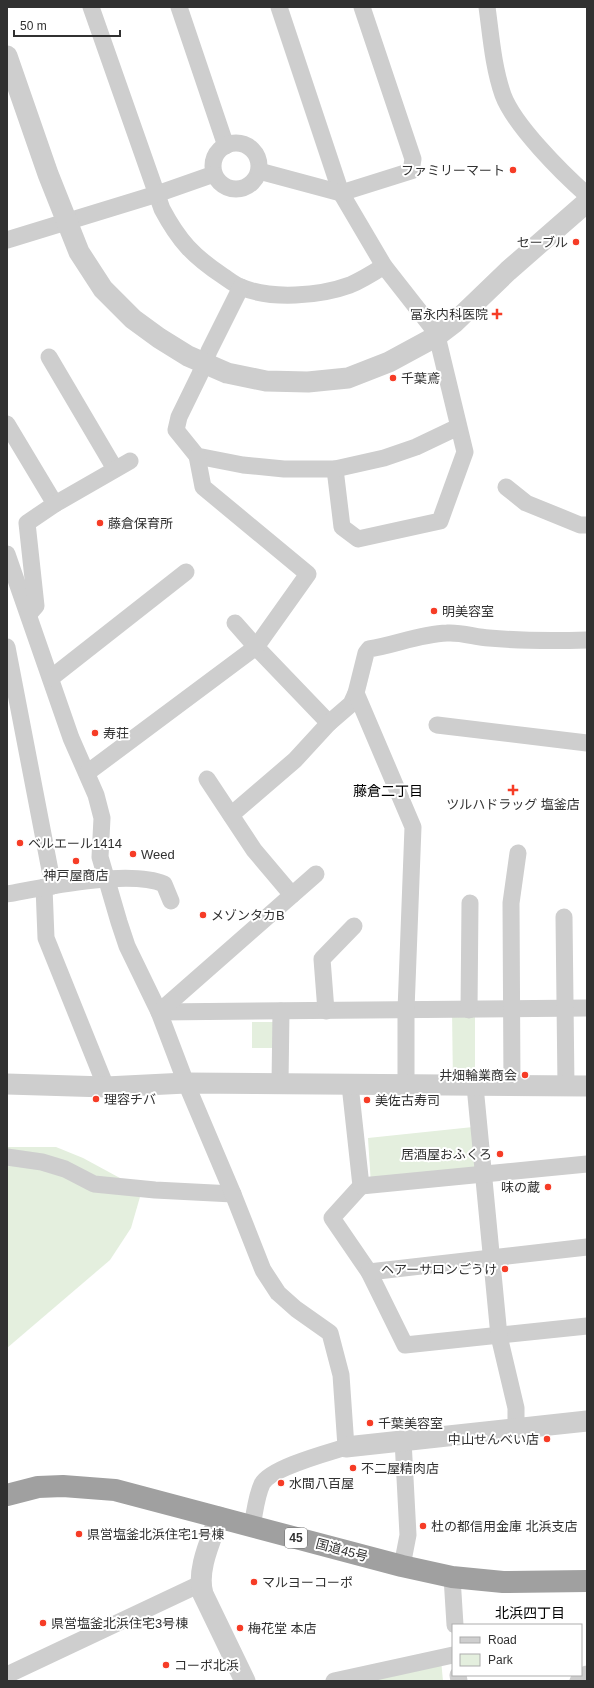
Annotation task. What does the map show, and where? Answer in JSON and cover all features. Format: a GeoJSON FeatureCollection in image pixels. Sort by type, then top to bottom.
{"type":"FeatureCollection","features":[{"type":"Feature","properties":{"kind":"highway","name":"国道45号"},"geometry":{"type":"LineString","coordinates":[[7,1495],[38,1487],[92,1487],[115,1490],[402,1566],[452,1577],[504,1582],[587,1581]]}},
{"type":"Feature","properties":{"kind":"street"},"geometry":{"type":"LineString","coordinates":[[91,7],[162,210],[173,230],[188,250],[209,267],[241,287],[262,293],[285,295],[309,294],[350,285],[366,278],[384,266]]}},
{"type":"Feature","properties":{"kind":"street"},"geometry":{"type":"LineString","coordinates":[[179,7],[226,146]]}},
{"type":"Feature","properties":{"kind":"street"},"geometry":{"type":"LineString","coordinates":[[279,7],[341,193],[384,266],[431,326],[436,336],[465,452],[440,521],[358,539],[342,527],[335,469]]}},
{"type":"Feature","properties":{"kind":"street"},"geometry":{"type":"LineString","coordinates":[[259,171],[341,193],[411,171],[414,159],[362,7]]}},
{"type":"Feature","properties":{"kind":"street"},"geometry":{"type":"LineString","coordinates":[[487,7],[492,54],[503,96],[514,116],[566,177],[587,195]]}},
{"type":"Feature","properties":{"kind":"street"},"geometry":{"type":"LineString","coordinates":[[7,56],[79,252],[103,289],[133,318],[159,338],[227,373],[266,381],[308,382],[348,378],[389,362],[436,336],[454,322],[508,271],[587,202]]}},
{"type":"Feature","properties":{"kind":"street"},"geometry":{"type":"LineString","coordinates":[[241,144],[247,146],[257,157],[259,171],[251,184],[238,189],[224,186],[214,174],[214,161],[221,149],[226,146],[241,144]]}},
{"type":"Feature","properties":{"kind":"street"},"geometry":{"type":"LineString","coordinates":[[7,240],[157,194],[214,174]]}},
{"type":"Feature","properties":{"kind":"street"},"geometry":{"type":"LineString","coordinates":[[87,773],[256,647],[308,574],[203,487],[197,456],[176,430],[179,417],[205,363],[209,351],[241,287]]}},
{"type":"Feature","properties":{"kind":"street"},"geometry":{"type":"LineString","coordinates":[[29,614],[36,606],[27,523],[55,504],[122,465],[49,357]]}},
{"type":"Feature","properties":{"kind":"street"},"geometry":{"type":"LineString","coordinates":[[7,424],[55,504]]}},
{"type":"Feature","properties":{"kind":"street"},"geometry":{"type":"LineString","coordinates":[[197,456],[243,465],[277,468],[335,469],[404,451],[458,427]]}},
{"type":"Feature","properties":{"kind":"street"},"geometry":{"type":"LineString","coordinates":[[506,487],[526,503],[580,525],[587,525]]}},
{"type":"Feature","properties":{"kind":"street"},"geometry":{"type":"LineString","coordinates":[[7,554],[71,738],[87,773],[102,818],[100,857],[127,946],[159,1012],[186,1083],[233,1194],[262,1270],[278,1292],[296,1309],[330,1333],[341,1375],[346,1447]]}},
{"type":"Feature","properties":{"kind":"street"},"geometry":{"type":"LineString","coordinates":[[51,678],[186,572]]}},
{"type":"Feature","properties":{"kind":"street"},"geometry":{"type":"LineString","coordinates":[[235,622],[256,647],[329,723]]}},
{"type":"Feature","properties":{"kind":"street"},"geometry":{"type":"LineString","coordinates":[[230,815],[295,760],[329,723],[351,704],[356,693],[369,649],[393,645],[430,634],[448,633],[536,641],[587,640]]}},
{"type":"Feature","properties":{"kind":"street"},"geometry":{"type":"LineString","coordinates":[[7,647],[10,686],[49,887],[46,938],[106,1087]]}},
{"type":"Feature","properties":{"kind":"street"},"geometry":{"type":"LineString","coordinates":[[356,693],[413,827],[406,1010],[406,1085]]}},
{"type":"Feature","properties":{"kind":"street"},"geometry":{"type":"LineString","coordinates":[[437,725],[587,743]]}},
{"type":"Feature","properties":{"kind":"street"},"geometry":{"type":"LineString","coordinates":[[207,779],[254,850],[292,895]]}},
{"type":"Feature","properties":{"kind":"street"},"geometry":{"type":"LineString","coordinates":[[512,1086],[512,903],[518,853]]}},
{"type":"Feature","properties":{"kind":"street"},"geometry":{"type":"LineString","coordinates":[[159,1012],[316,874]]}},
{"type":"Feature","properties":{"kind":"street"},"geometry":{"type":"LineString","coordinates":[[7,894],[107,879],[154,880],[164,884],[171,900]]}},
{"type":"Feature","properties":{"kind":"street"},"geometry":{"type":"LineString","coordinates":[[469,1010],[470,903]]}},
{"type":"Feature","properties":{"kind":"street"},"geometry":{"type":"LineString","coordinates":[[564,917],[566,1086]]}},
{"type":"Feature","properties":{"kind":"street"},"geometry":{"type":"LineString","coordinates":[[326,1011],[322,959],[354,926]]}},
{"type":"Feature","properties":{"kind":"street"},"geometry":{"type":"LineString","coordinates":[[159,1012],[512,1010],[587,1008]]}},
{"type":"Feature","properties":{"kind":"street"},"geometry":{"type":"LineString","coordinates":[[280,1084],[282,1011]]}},
{"type":"Feature","properties":{"kind":"street"},"geometry":{"type":"LineString","coordinates":[[7,1084],[106,1087],[186,1083],[587,1086]]}},
{"type":"Feature","properties":{"kind":"street"},"geometry":{"type":"LineString","coordinates":[[350,1085],[361,1186]]}},
{"type":"Feature","properties":{"kind":"street"},"geometry":{"type":"LineString","coordinates":[[475,1086],[499,1336],[516,1408],[516,1428]]}},
{"type":"Feature","properties":{"kind":"street"},"geometry":{"type":"LineString","coordinates":[[7,1157],[42,1162],[65,1169],[94,1184],[155,1190],[233,1194]]}},
{"type":"Feature","properties":{"kind":"street"},"geometry":{"type":"LineString","coordinates":[[587,1164],[361,1186],[332,1218],[369,1272],[406,1345],[587,1326]]}},
{"type":"Feature","properties":{"kind":"street"},"geometry":{"type":"LineString","coordinates":[[369,1272],[492,1256],[587,1247]]}},
{"type":"Feature","properties":{"kind":"street"},"geometry":{"type":"LineString","coordinates":[[252,1526],[257,1496],[262,1482],[269,1475],[288,1466],[346,1447],[587,1421]]}},
{"type":"Feature","properties":{"kind":"street"},"geometry":{"type":"LineString","coordinates":[[402,1440],[408,1535],[402,1566]]}},
{"type":"Feature","properties":{"kind":"street"},"geometry":{"type":"LineString","coordinates":[[219,1517],[202,1572],[200,1584],[203,1594],[245,1681]]}},
{"type":"Feature","properties":{"kind":"street"},"geometry":{"type":"LineString","coordinates":[[452,1577],[455,1624]]}},
{"type":"Feature","properties":{"kind":"street"},"geometry":{"type":"LineString","coordinates":[[7,1676],[200,1584]]}},
{"type":"Feature","properties":{"kind":"street"},"geometry":{"type":"LineString","coordinates":[[334,1681],[452,1655]]}},
{"type":"Feature","properties":{"kind":"street"},"geometry":{"type":"LineString","coordinates":[[580,1681],[587,1676]]}},
{"type":"Feature","properties":{"kind":"green space"},"geometry":{"type":"Polygon","coordinates":[[[452,1010],[475,1010],[475,1086],[453,1086],[452,1010]]]}},
{"type":"Feature","properties":{"kind":"green space"},"geometry":{"type":"Polygon","coordinates":[[[252,1022],[273,1022],[276,1048],[252,1048],[252,1022]]]}},
{"type":"Feature","properties":{"kind":"green space"},"geometry":{"type":"Polygon","coordinates":[[[473,1127],[477,1175],[371,1185],[368,1138],[473,1127]]]}},
{"type":"Feature","properties":{"kind":"green space"},"geometry":{"type":"Polygon","coordinates":[[[7,1147],[56,1147],[83,1158],[142,1190],[131,1228],[110,1260],[7,1348],[7,1147]]]}},
{"type":"Feature","properties":{"kind":"green space"},"geometry":{"type":"Polygon","coordinates":[[[441,1660],[443,1681],[366,1681],[441,1660]]]}},
{"type":"Feature","properties":{"kind":"place","name":"ファミリーマート"},"geometry":{"type":"Point","coordinates":[513,170]}},
{"type":"Feature","properties":{"kind":"place","name":"セーブル"},"geometry":{"type":"Point","coordinates":[576,242]}},
{"type":"Feature","properties":{"kind":"place","name":"冨永内科医院"},"geometry":{"type":"Point","coordinates":[497,314]}},
{"type":"Feature","properties":{"kind":"place","name":"千葉鳶"},"geometry":{"type":"Point","coordinates":[393,378]}},
{"type":"Feature","properties":{"kind":"place","name":"藤倉保育所"},"geometry":{"type":"Point","coordinates":[100,523]}},
{"type":"Feature","properties":{"kind":"place","name":"明美容室"},"geometry":{"type":"Point","coordinates":[434,611]}},
{"type":"Feature","properties":{"kind":"place","name":"寿荘"},"geometry":{"type":"Point","coordinates":[95,733]}},
{"type":"Feature","properties":{"kind":"place","name":"ツルハドラッグ 塩釜店"},"geometry":{"type":"Point","coordinates":[513,790]}},
{"type":"Feature","properties":{"kind":"place","name":"ベルエール1414"},"geometry":{"type":"Point","coordinates":[20,843]}},
{"type":"Feature","properties":{"kind":"place","name":"Weed"},"geometry":{"type":"Point","coordinates":[133,854]}},
{"type":"Feature","properties":{"kind":"place","name":"神戸屋商店"},"geometry":{"type":"Point","coordinates":[76,861]}},
{"type":"Feature","properties":{"kind":"place","name":"メゾンタカB"},"geometry":{"type":"Point","coordinates":[203,915]}},
{"type":"Feature","properties":{"kind":"place","name":"井畑輪業商会"},"geometry":{"type":"Point","coordinates":[525,1075]}},
{"type":"Feature","properties":{"kind":"place","name":"理容チバ"},"geometry":{"type":"Point","coordinates":[96,1099]}},
{"type":"Feature","properties":{"kind":"place","name":"美佐古寿司"},"geometry":{"type":"Point","coordinates":[367,1100]}},
{"type":"Feature","properties":{"kind":"place","name":"居酒屋おふくろ"},"geometry":{"type":"Point","coordinates":[500,1154]}},
{"type":"Feature","properties":{"kind":"place","name":"味の蔵"},"geometry":{"type":"Point","coordinates":[548,1187]}},
{"type":"Feature","properties":{"kind":"place","name":"ヘアーサロンごうけ"},"geometry":{"type":"Point","coordinates":[505,1269]}},
{"type":"Feature","properties":{"kind":"place","name":"千葉美容室"},"geometry":{"type":"Point","coordinates":[370,1423]}},
{"type":"Feature","properties":{"kind":"place","name":"中山せんべい店"},"geometry":{"type":"Point","coordinates":[547,1439]}},
{"type":"Feature","properties":{"kind":"place","name":"不二屋精肉店"},"geometry":{"type":"Point","coordinates":[353,1468]}},
{"type":"Feature","properties":{"kind":"place","name":"水間八百屋"},"geometry":{"type":"Point","coordinates":[281,1483]}},
{"type":"Feature","properties":{"kind":"place","name":"杜の都信用金庫 北浜支店"},"geometry":{"type":"Point","coordinates":[423,1526]}},
{"type":"Feature","properties":{"kind":"place","name":"県営塩釜北浜住宅1号棟"},"geometry":{"type":"Point","coordinates":[79,1534]}},
{"type":"Feature","properties":{"kind":"place","name":"マルヨーコーポ"},"geometry":{"type":"Point","coordinates":[254,1582]}},
{"type":"Feature","properties":{"kind":"place","name":"県営塩釜北浜住宅3号棟"},"geometry":{"type":"Point","coordinates":[43,1623]}},
{"type":"Feature","properties":{"kind":"place","name":"梅花堂 本店"},"geometry":{"type":"Point","coordinates":[240,1628]}},
{"type":"Feature","properties":{"kind":"place","name":"コーポ北浜"},"geometry":{"type":"Point","coordinates":[166,1665]}},
{"type":"Feature","properties":{"kind":"district","name":"藤倉二丁目"},"geometry":{"type":"Point","coordinates":[388,791]}},
{"type":"Feature","properties":{"kind":"district","name":"北浜四丁目"},"geometry":{"type":"Point","coordinates":[530,1613]}}]}
